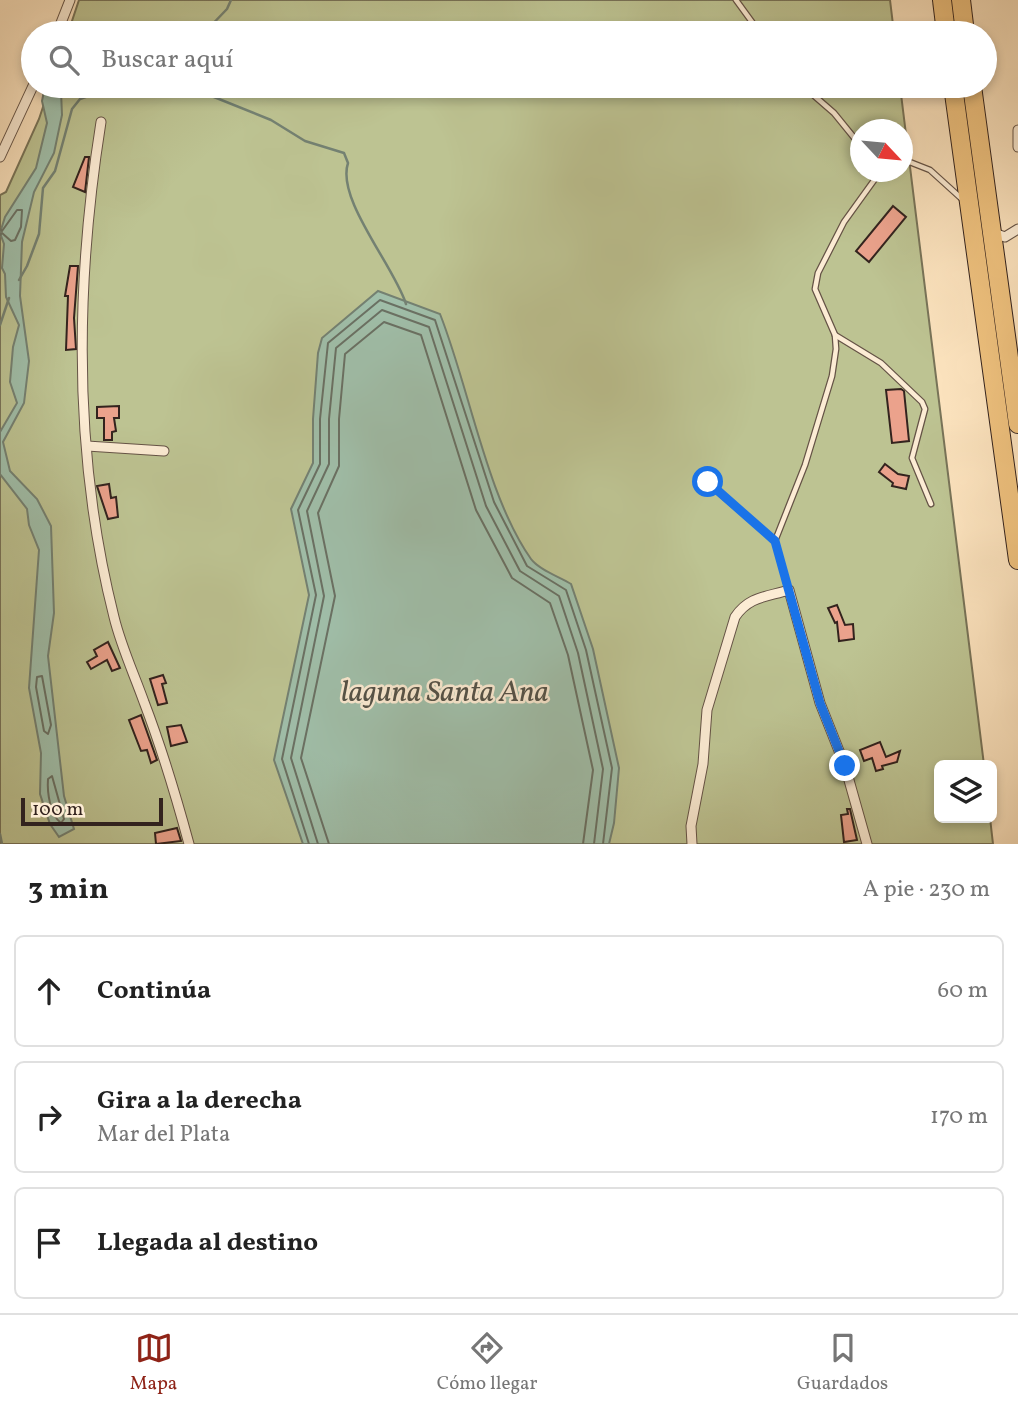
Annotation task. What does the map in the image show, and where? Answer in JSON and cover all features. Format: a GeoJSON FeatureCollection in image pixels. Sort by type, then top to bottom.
{"type":"FeatureCollection","features":[{"type":"Feature","properties":{"kind":"highway"},"geometry":{"type":"LineString","coordinates":[[942,0],[945,21]]}},
{"type":"Feature","properties":{"kind":"highway"},"geometry":{"type":"LineString","coordinates":[[961,0],[964,21]]}},
{"type":"Feature","properties":{"kind":"highway"},"geometry":{"type":"LineString","coordinates":[[955,98],[1018,560]]}},
{"type":"Feature","properties":{"kind":"highway"},"geometry":{"type":"LineString","coordinates":[[974,98],[1018,424]]}},
{"type":"Feature","properties":{"kind":"street"},"geometry":{"type":"LineString","coordinates":[[62,21],[70,0]]}},
{"type":"Feature","properties":{"kind":"street"},"geometry":{"type":"LineString","coordinates":[[0,157],[27,98]]}},
{"type":"Feature","properties":{"kind":"street"},"geometry":{"type":"LineString","coordinates":[[101,122],[87,206],[81,305],[94,533],[115,621],[173,782],[189,844]]}},
{"type":"Feature","properties":{"kind":"street"},"geometry":{"type":"LineString","coordinates":[[1018,130],[1018,147]]}},
{"type":"Feature","properties":{"kind":"street"},"geometry":{"type":"LineString","coordinates":[[991,232],[1005,237],[1018,229]]}},
{"type":"Feature","properties":{"kind":"street"},"geometry":{"type":"LineString","coordinates":[[87,446],[164,451]]}},
{"type":"Feature","properties":{"kind":"street"},"geometry":{"type":"LineString","coordinates":[[692,844],[691,826],[703,764],[707,710],[735,617],[743,606],[755,598],[789,590],[820,703],[845,766],[867,844]]}},
{"type":"Feature","properties":{"kind":"lane"},"geometry":{"type":"LineString","coordinates":[[736,0],[751,21]]}},
{"type":"Feature","properties":{"kind":"lane"},"geometry":{"type":"LineString","coordinates":[[817,98],[850,133]]}},
{"type":"Feature","properties":{"kind":"lane"},"geometry":{"type":"LineString","coordinates":[[913,163],[930,170],[968,204]]}},
{"type":"Feature","properties":{"kind":"lane"},"geometry":{"type":"LineString","coordinates":[[775,541],[806,465],[828,389],[836,349],[835,335],[815,289],[818,273],[844,222],[873,182]]}},
{"type":"Feature","properties":{"kind":"lane"},"geometry":{"type":"LineString","coordinates":[[835,335],[881,363],[922,402],[925,409],[912,458],[931,504]]}},
{"type":"Feature","properties":{"kind":"lane"},"geometry":{"type":"LineString","coordinates":[[708,482],[775,541],[789,590]]}},
{"type":"Feature","properties":{"kind":"shaded area"},"geometry":{"type":"Polygon","coordinates":[[[79,0],[890,0],[893,21],[72,21],[79,0]]]}},
{"type":"Feature","properties":{"kind":"shaded area"},"geometry":{"type":"Polygon","coordinates":[[[46,98],[901,98],[904,119],[850,119],[850,182],[912,182],[983,760],[934,760],[934,823],[991,823],[993,844],[0,844],[0,195],[6,192],[46,98]]]}},
{"type":"Feature","properties":{"kind":"water"},"geometry":{"type":"Polygon","coordinates":[[[43,98],[61,98],[62,115],[54,153],[34,192],[22,242],[20,296],[29,361],[24,403],[3,442],[10,471],[37,499],[51,526],[54,613],[48,656],[64,796],[74,829],[59,837],[50,824],[40,794],[41,753],[29,688],[39,550],[29,525],[27,509],[0,474],[0,432],[17,403],[10,382],[13,347],[19,325],[6,297],[5,274],[2,268],[4,244],[0,233],[5,217],[36,168],[47,123],[43,98]]]}},
{"type":"Feature","properties":{"kind":"water","name":"laguna Santa Ana"},"geometry":{"type":"Polygon","coordinates":[[[378,291],[440,314],[502,505],[516,534],[535,563],[571,584],[593,649],[619,768],[614,823],[609,844],[303,844],[274,760],[309,595],[291,509],[313,463],[313,419],[318,353],[322,338],[378,291]]]}},
{"type":"Feature","properties":{"kind":"building"},"geometry":{"type":"Polygon","coordinates":[[[85,157],[89,157],[85,192],[73,187],[85,157]]]}},
{"type":"Feature","properties":{"kind":"building"},"geometry":{"type":"Polygon","coordinates":[[[893,206],[906,217],[869,262],[856,251],[893,206]]]}},
{"type":"Feature","properties":{"kind":"building"},"geometry":{"type":"Polygon","coordinates":[[[70,266],[78,266],[74,318],[76,349],[66,350],[68,296],[65,296],[70,266]]]}},
{"type":"Feature","properties":{"kind":"building"},"geometry":{"type":"Polygon","coordinates":[[[886,390],[904,391],[909,441],[892,443],[886,390]]]}},
{"type":"Feature","properties":{"kind":"building"},"geometry":{"type":"Polygon","coordinates":[[[119,406],[119,418],[114,418],[116,431],[112,432],[112,440],[104,440],[104,418],[97,418],[97,407],[119,406]]]}},
{"type":"Feature","properties":{"kind":"building"},"geometry":{"type":"Polygon","coordinates":[[[885,464],[898,474],[909,476],[906,489],[892,486],[893,483],[879,472],[885,464]]]}},
{"type":"Feature","properties":{"kind":"building"},"geometry":{"type":"Polygon","coordinates":[[[109,484],[111,498],[116,497],[118,517],[108,519],[97,486],[109,484]]]}},
{"type":"Feature","properties":{"kind":"building"},"geometry":{"type":"Polygon","coordinates":[[[837,605],[845,625],[853,624],[854,639],[839,641],[837,622],[835,623],[828,608],[837,605]]]}},
{"type":"Feature","properties":{"kind":"building"},"geometry":{"type":"Polygon","coordinates":[[[108,642],[120,668],[112,671],[107,660],[91,669],[87,662],[97,656],[94,650],[108,642]]]}},
{"type":"Feature","properties":{"kind":"building"},"geometry":{"type":"Polygon","coordinates":[[[163,675],[166,683],[162,684],[167,703],[158,705],[150,679],[163,675]]]}},
{"type":"Feature","properties":{"kind":"building"},"geometry":{"type":"Polygon","coordinates":[[[141,715],[157,760],[151,763],[147,750],[141,751],[129,720],[141,715]]]}},
{"type":"Feature","properties":{"kind":"building"},"geometry":{"type":"Polygon","coordinates":[[[181,725],[187,742],[171,746],[167,727],[181,725]]]}},
{"type":"Feature","properties":{"kind":"building"},"geometry":{"type":"Polygon","coordinates":[[[880,742],[886,757],[900,751],[897,762],[882,766],[883,769],[876,771],[872,758],[864,761],[860,750],[880,742]]]}},
{"type":"Feature","properties":{"kind":"building"},"geometry":{"type":"Polygon","coordinates":[[[847,809],[850,809],[857,840],[844,842],[841,815],[848,814],[847,809]]]}},
{"type":"Feature","properties":{"kind":"building"},"geometry":{"type":"Polygon","coordinates":[[[177,828],[181,841],[156,844],[155,833],[177,828]]]}},
{"type":"Feature","properties":{"kind":"waterway"},"geometry":{"type":"LineString","coordinates":[[216,21],[227,9],[231,0]]}},
{"type":"Feature","properties":{"kind":"waterway"},"geometry":{"type":"LineString","coordinates":[[19,280],[39,234],[43,188],[55,171],[72,109],[83,98]]}},
{"type":"Feature","properties":{"kind":"waterway"},"geometry":{"type":"LineString","coordinates":[[216,98],[271,120],[305,141],[344,153],[348,163],[350,195],[406,304]]}},
{"type":"Feature","properties":{"kind":"waterway"},"geometry":{"type":"LineString","coordinates":[[0,325],[9,298]]}},
{"type":"Feature","properties":{"kind":"waterway"},"geometry":{"type":"LineString","coordinates":[[0,834],[2,844]]}},
{"type":"Feature","properties":{"kind":"route"},"geometry":{"type":"LineString","coordinates":[[708,482],[775,541],[820,703],[845,766]]}}]}
